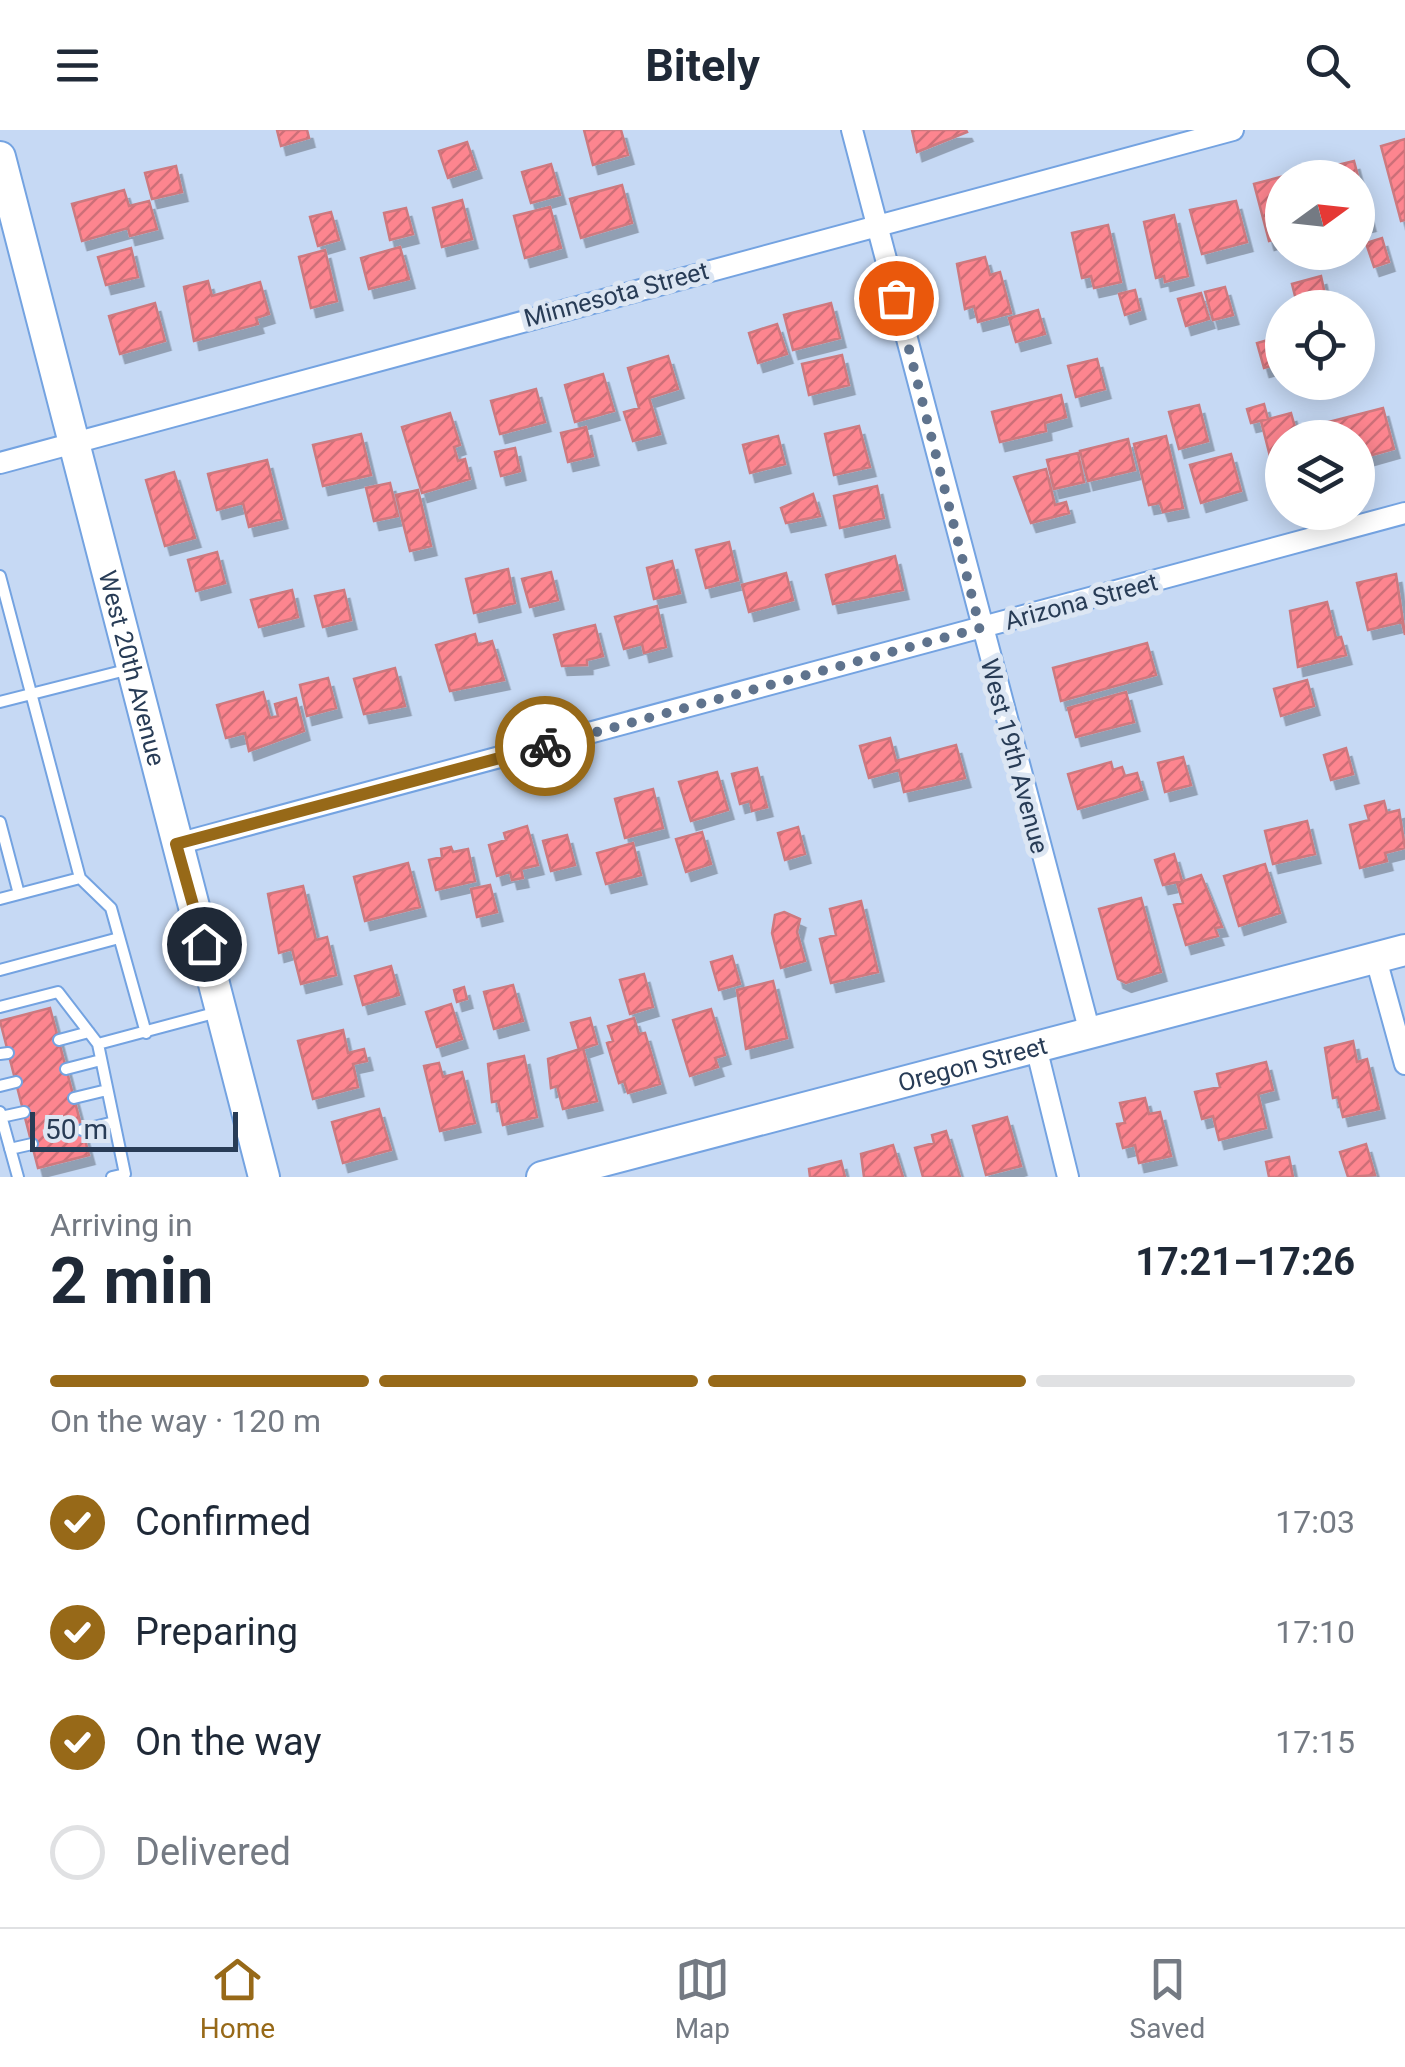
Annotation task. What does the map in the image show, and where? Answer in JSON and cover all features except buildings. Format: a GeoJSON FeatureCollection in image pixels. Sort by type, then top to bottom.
{"type":"FeatureCollection","features":[{"type":"Feature","properties":{"kind":"main road","name":"West 20th Avenue"},"geometry":{"type":"LineString","coordinates":[[0,157],[264,1177]]}},
{"type":"Feature","properties":{"kind":"main road","name":"Oregon Street"},"geometry":{"type":"LineString","coordinates":[[542,1177],[1390,954]]}},
{"type":"Feature","properties":{"kind":"street","name":"West 19th Avenue"},"geometry":{"type":"LineString","coordinates":[[852,130],[980,628],[1090,1033]]}},
{"type":"Feature","properties":{"kind":"street","name":"Minnesota Street"},"geometry":{"type":"LineString","coordinates":[[0,463],[1233,130]]}},
{"type":"Feature","properties":{"kind":"street","name":"Arizona Street"},"geometry":{"type":"LineString","coordinates":[[176,844],[1405,512]]}},
{"type":"Feature","properties":{"kind":"street"},"geometry":{"type":"LineString","coordinates":[[1390,954],[1405,1064]]}},
{"type":"Feature","properties":{"kind":"street"},"geometry":{"type":"LineString","coordinates":[[1036,1047],[1068,1177]]}},
{"type":"Feature","properties":{"kind":"lane"},"geometry":{"type":"LineString","coordinates":[[0,576],[80,878],[110,908],[146,1033]]}},
{"type":"Feature","properties":{"kind":"lane"},"geometry":{"type":"LineString","coordinates":[[0,702],[132,668]]}},
{"type":"Feature","properties":{"kind":"lane"},"geometry":{"type":"LineString","coordinates":[[0,822],[19,894]]}},
{"type":"Feature","properties":{"kind":"lane"},"geometry":{"type":"LineString","coordinates":[[0,899],[80,878]]}},
{"type":"Feature","properties":{"kind":"lane"},"geometry":{"type":"LineString","coordinates":[[0,970],[119,938]]}},
{"type":"Feature","properties":{"kind":"lane"},"geometry":{"type":"LineString","coordinates":[[0,1007],[58,992],[98,1044],[125,1174],[112,1177]]}},
{"type":"Feature","properties":{"kind":"lane"},"geometry":{"type":"LineString","coordinates":[[98,1044],[221,1012]]}},
{"type":"Feature","properties":{"kind":"lane"},"geometry":{"type":"LineString","coordinates":[[59,1040],[89,1032]]}},
{"type":"Feature","properties":{"kind":"lane"},"geometry":{"type":"LineString","coordinates":[[66,1070],[102,1060]]}},
{"type":"Feature","properties":{"kind":"lane"},"geometry":{"type":"LineString","coordinates":[[0,1086],[16,1082]]}},
{"type":"Feature","properties":{"kind":"lane"},"geometry":{"type":"LineString","coordinates":[[74,1098],[107,1090]]}},
{"type":"Feature","properties":{"kind":"lane"},"geometry":{"type":"LineString","coordinates":[[18,1177],[1,1114],[24,1112]]}},
{"type":"Feature","properties":{"kind":"lane"},"geometry":{"type":"LineString","coordinates":[[82,1130],[114,1122]]}},
{"type":"Feature","properties":{"kind":"lane"},"geometry":{"type":"LineString","coordinates":[[10,1149],[32,1144]]}},
{"type":"Feature","properties":{"kind":"way so far"},"geometry":{"type":"LineString","coordinates":[[545,746],[980,628],[896,298]]}},
{"type":"Feature","properties":{"kind":"route"},"geometry":{"type":"LineString","coordinates":[[204,944],[176,844],[545,746]]}}]}
